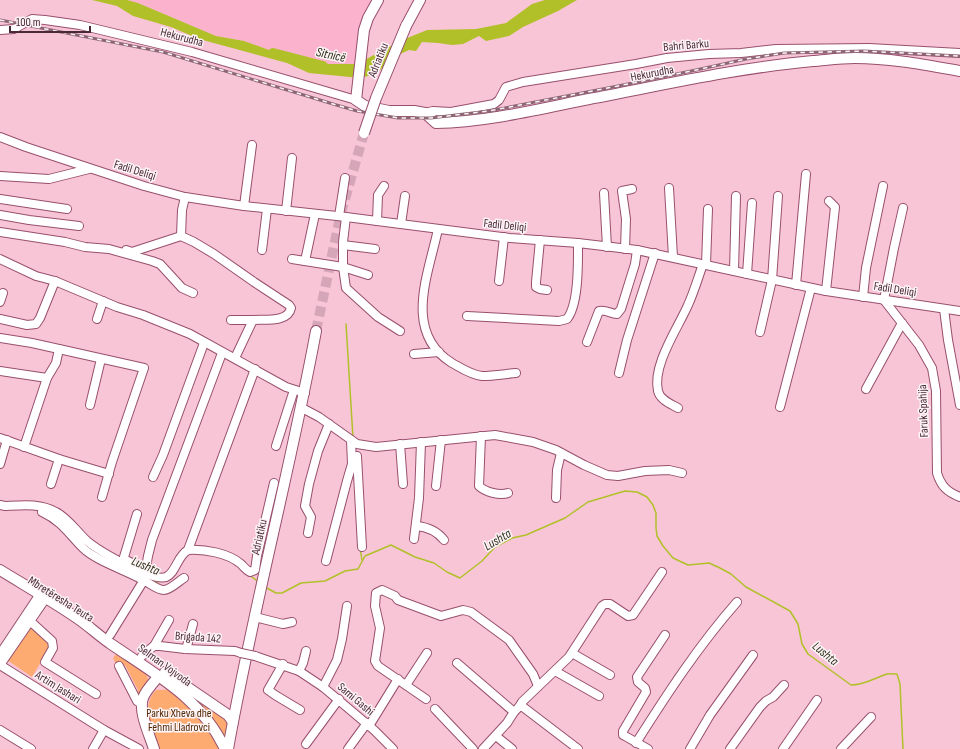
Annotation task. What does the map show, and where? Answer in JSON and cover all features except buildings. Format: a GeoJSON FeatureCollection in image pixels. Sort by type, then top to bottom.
{"type":"FeatureCollection","features":[{"type":"Feature","properties":{"kind":"main road"},"geometry":{"type":"LineString","coordinates":[[356,100],[364,30],[368,18],[378,0]]}},
{"type":"Feature","properties":{"kind":"main road","name":"Adriatiku"},"geometry":{"type":"LineString","coordinates":[[364,133],[376,98],[406,26],[420,0]]}},
{"type":"Feature","properties":{"kind":"main road","name":"Hekurudha"},"geometry":{"type":"LineString","coordinates":[[356,100],[365,106],[389,111],[414,111],[426,113],[436,123],[457,123],[523,112],[754,68],[797,63],[855,58],[893,61],[960,71]]}},
{"type":"Feature","properties":{"kind":"main road","name":"Adriatiku"},"geometry":{"type":"LineString","coordinates":[[227,749],[265,568],[302,408],[316,331]]}},
{"type":"Feature","properties":{"kind":"main road","name":"Mbretëresha Teuta"},"geometry":{"type":"LineString","coordinates":[[0,570],[92,634],[110,639]]}},
{"type":"Feature","properties":{"kind":"main road","name":"Mbretëresha Teuta"},"geometry":{"type":"LineString","coordinates":[[0,575],[41,599],[94,625],[110,639]]}},
{"type":"Feature","properties":{"kind":"main road","name":"Selman Vojvoda"},"geometry":{"type":"LineString","coordinates":[[110,639],[143,660],[159,676],[192,702],[207,718],[227,749]]}},
{"type":"Feature","properties":{"kind":"main road"},"geometry":{"type":"LineString","coordinates":[[143,660],[150,677],[149,688]]}},
{"type":"Feature","properties":{"kind":"main road"},"geometry":{"type":"LineString","coordinates":[[143,660],[228,715],[233,722]]}},
{"type":"Feature","properties":{"kind":"main road"},"geometry":{"type":"LineString","coordinates":[[154,749],[146,726],[142,704],[143,697],[159,676]]}},
{"type":"Feature","properties":{"kind":"main road"},"geometry":{"type":"LineString","coordinates":[[222,711],[231,707],[237,699]]}},
{"type":"Feature","properties":{"kind":"street","name":"Hekurudha"},"geometry":{"type":"LineString","coordinates":[[0,30],[14,29],[32,20],[45,20],[80,25],[192,52],[356,100]]}},
{"type":"Feature","properties":{"kind":"street","name":"Bahri Barku"},"geometry":{"type":"LineString","coordinates":[[426,113],[433,111],[451,112],[494,104],[499,100],[506,87],[523,82],[667,58],[776,49],[812,48],[869,48],[960,53]]}},
{"type":"Feature","properties":{"kind":"street","name":"Fadil Deliqi"},"geometry":{"type":"LineString","coordinates":[[0,137],[89,169],[185,197],[267,209],[504,237],[578,243],[637,250],[826,291],[960,311]]}},
{"type":"Feature","properties":{"kind":"street"},"geometry":{"type":"LineString","coordinates":[[244,206],[252,145]]}},
{"type":"Feature","properties":{"kind":"street"},"geometry":{"type":"LineString","coordinates":[[286,211],[292,158]]}},
{"type":"Feature","properties":{"kind":"street"},"geometry":{"type":"LineString","coordinates":[[0,176],[49,179],[89,169]]}},
{"type":"Feature","properties":{"kind":"street"},"geometry":{"type":"LineString","coordinates":[[796,285],[806,174]]}},
{"type":"Feature","properties":{"kind":"street"},"geometry":{"type":"LineString","coordinates":[[345,178],[342,217],[343,267],[346,288],[378,318],[400,331]]}},
{"type":"Feature","properties":{"kind":"street"},"geometry":{"type":"LineString","coordinates":[[377,221],[378,194],[384,186]]}},
{"type":"Feature","properties":{"kind":"street"},"geometry":{"type":"LineString","coordinates":[[863,297],[868,261],[883,186]]}},
{"type":"Feature","properties":{"kind":"street"},"geometry":{"type":"LineString","coordinates":[[669,188],[673,257]]}},
{"type":"Feature","properties":{"kind":"street"},"geometry":{"type":"LineString","coordinates":[[625,249],[626,219],[622,191],[632,189]]}},
{"type":"Feature","properties":{"kind":"street"},"geometry":{"type":"LineString","coordinates":[[604,193],[607,247]]}},
{"type":"Feature","properties":{"kind":"street"},"geometry":{"type":"LineString","coordinates":[[401,224],[405,196]]}},
{"type":"Feature","properties":{"kind":"street"},"geometry":{"type":"LineString","coordinates":[[734,271],[736,196]]}},
{"type":"Feature","properties":{"kind":"street"},"geometry":{"type":"LineString","coordinates":[[760,332],[772,280],[778,196]]}},
{"type":"Feature","properties":{"kind":"street"},"geometry":{"type":"LineString","coordinates":[[181,236],[182,210],[185,197]]}},
{"type":"Feature","properties":{"kind":"street"},"geometry":{"type":"LineString","coordinates":[[0,199],[67,209]]}},
{"type":"Feature","properties":{"kind":"street"},"geometry":{"type":"LineString","coordinates":[[826,291],[835,207],[829,201]]}},
{"type":"Feature","properties":{"kind":"street"},"geometry":{"type":"LineString","coordinates":[[747,274],[752,203]]}},
{"type":"Feature","properties":{"kind":"street"},"geometry":{"type":"LineString","coordinates":[[884,300],[903,208]]}},
{"type":"Feature","properties":{"kind":"street"},"geometry":{"type":"LineString","coordinates":[[262,250],[267,209]]}},
{"type":"Feature","properties":{"kind":"street"},"geometry":{"type":"LineString","coordinates":[[678,408],[663,399],[660,395],[658,390],[659,368],[668,344],[688,305],[704,264],[708,209]]}},
{"type":"Feature","properties":{"kind":"street"},"geometry":{"type":"LineString","coordinates":[[0,214],[29,220],[79,226]]}},
{"type":"Feature","properties":{"kind":"street"},"geometry":{"type":"LineString","coordinates":[[305,261],[315,214]]}},
{"type":"Feature","properties":{"kind":"street"},"geometry":{"type":"LineString","coordinates":[[438,229],[424,293],[422,314],[425,331],[432,345],[449,361],[466,371],[483,376],[516,373]]}},
{"type":"Feature","properties":{"kind":"street"},"geometry":{"type":"LineString","coordinates":[[0,232],[65,242],[85,247],[132,252],[181,236],[214,254],[289,305],[291,308],[288,315],[282,318],[232,320]]}},
{"type":"Feature","properties":{"kind":"street"},"geometry":{"type":"LineString","coordinates":[[499,281],[504,237]]}},
{"type":"Feature","properties":{"kind":"street"},"geometry":{"type":"LineString","coordinates":[[540,240],[536,287],[547,290]]}},
{"type":"Feature","properties":{"kind":"street"},"geometry":{"type":"LineString","coordinates":[[467,316],[559,321],[567,319],[572,311],[578,277],[578,243]]}},
{"type":"Feature","properties":{"kind":"street"},"geometry":{"type":"LineString","coordinates":[[343,245],[375,249]]}},
{"type":"Feature","properties":{"kind":"street"},"geometry":{"type":"LineString","coordinates":[[109,249],[158,263],[182,288],[193,293]]}},
{"type":"Feature","properties":{"kind":"street"},"geometry":{"type":"LineString","coordinates":[[587,342],[599,311],[603,310],[617,314],[621,309],[635,264],[637,250]]}},
{"type":"Feature","properties":{"kind":"street"},"geometry":{"type":"LineString","coordinates":[[619,373],[627,340],[655,254]]}},
{"type":"Feature","properties":{"kind":"street"},"geometry":{"type":"LineString","coordinates":[[0,259],[36,276],[55,281],[117,307],[175,327],[286,386],[294,390],[305,392]]}},
{"type":"Feature","properties":{"kind":"street"},"geometry":{"type":"LineString","coordinates":[[292,259],[343,267],[368,275]]}},
{"type":"Feature","properties":{"kind":"street"},"geometry":{"type":"LineString","coordinates":[[0,319],[27,324],[36,324],[40,318],[55,281]]}},
{"type":"Feature","properties":{"kind":"street"},"geometry":{"type":"LineString","coordinates":[[780,407],[811,288]]}},
{"type":"Feature","properties":{"kind":"street"},"geometry":{"type":"LineString","coordinates":[[0,302],[3,294]]}},
{"type":"Feature","properties":{"kind":"street","name":"Faruk Spahija"},"geometry":{"type":"LineString","coordinates":[[884,300],[919,344],[932,368],[936,391],[937,472],[945,489],[960,497]]}},
{"type":"Feature","properties":{"kind":"street"},"geometry":{"type":"LineString","coordinates":[[97,319],[103,301]]}},
{"type":"Feature","properties":{"kind":"street"},"geometry":{"type":"LineString","coordinates":[[944,309],[960,405]]}},
{"type":"Feature","properties":{"kind":"street"},"geometry":{"type":"LineString","coordinates":[[235,358],[253,320]]}},
{"type":"Feature","properties":{"kind":"street"},"geometry":{"type":"LineString","coordinates":[[866,389],[902,323]]}},
{"type":"Feature","properties":{"kind":"street"},"geometry":{"type":"LineString","coordinates":[[0,338],[59,349],[144,368],[102,497]]}},
{"type":"Feature","properties":{"kind":"street"},"geometry":{"type":"LineString","coordinates":[[153,477],[163,455],[204,342]]}},
{"type":"Feature","properties":{"kind":"street"},"geometry":{"type":"LineString","coordinates":[[24,446],[47,378],[56,363],[59,349]]}},
{"type":"Feature","properties":{"kind":"street"},"geometry":{"type":"LineString","coordinates":[[414,354],[439,352]]}},
{"type":"Feature","properties":{"kind":"street"},"geometry":{"type":"LineString","coordinates":[[110,639],[145,577],[148,556],[162,512],[222,353]]}},
{"type":"Feature","properties":{"kind":"street"},"geometry":{"type":"LineString","coordinates":[[90,404],[102,359]]}},
{"type":"Feature","properties":{"kind":"street"},"geometry":{"type":"LineString","coordinates":[[0,505],[40,506],[56,512],[94,551],[145,577],[159,579],[168,576],[174,569],[181,556],[188,550],[255,369]]}},
{"type":"Feature","properties":{"kind":"street"},"geometry":{"type":"LineString","coordinates":[[0,371],[47,378]]}},
{"type":"Feature","properties":{"kind":"street"},"geometry":{"type":"LineString","coordinates":[[276,446],[294,390]]}},
{"type":"Feature","properties":{"kind":"street"},"geometry":{"type":"LineString","coordinates":[[302,408],[329,424],[354,442],[376,447],[495,435],[533,442],[561,453],[607,475],[622,476],[645,471],[670,470],[682,473]]}},
{"type":"Feature","properties":{"kind":"street"},"geometry":{"type":"LineString","coordinates":[[308,533],[311,517],[306,506],[309,484],[318,451],[329,424]]}},
{"type":"Feature","properties":{"kind":"street"},"geometry":{"type":"LineString","coordinates":[[481,436],[479,486],[483,490],[492,492],[503,494],[508,492]]}},
{"type":"Feature","properties":{"kind":"street"},"geometry":{"type":"LineString","coordinates":[[0,464],[3,439],[59,459],[109,474]]}},
{"type":"Feature","properties":{"kind":"street"},"geometry":{"type":"LineString","coordinates":[[436,486],[441,440]]}},
{"type":"Feature","properties":{"kind":"street"},"geometry":{"type":"LineString","coordinates":[[354,442],[362,547]]}},
{"type":"Feature","properties":{"kind":"street"},"geometry":{"type":"LineString","coordinates":[[326,561],[351,470],[354,442]]}},
{"type":"Feature","properties":{"kind":"street"},"geometry":{"type":"LineString","coordinates":[[414,539],[421,442]]}},
{"type":"Feature","properties":{"kind":"street"},"geometry":{"type":"LineString","coordinates":[[400,444],[403,484]]}},
{"type":"Feature","properties":{"kind":"street"},"geometry":{"type":"LineString","coordinates":[[556,498],[557,470],[561,453]]}},
{"type":"Feature","properties":{"kind":"street"},"geometry":{"type":"LineString","coordinates":[[51,484],[59,459]]}},
{"type":"Feature","properties":{"kind":"street"},"geometry":{"type":"LineString","coordinates":[[188,550],[218,554],[233,559],[247,570],[253,572],[255,570],[258,549],[274,483]]}},
{"type":"Feature","properties":{"kind":"street"},"geometry":{"type":"LineString","coordinates":[[0,510],[35,510],[54,517],[83,548],[94,551],[136,569],[159,590],[166,590],[184,578]]}},
{"type":"Feature","properties":{"kind":"street"},"geometry":{"type":"LineString","coordinates":[[136,569],[135,565],[124,559],[124,557],[137,514]]}},
{"type":"Feature","properties":{"kind":"street"},"geometry":{"type":"LineString","coordinates":[[416,526],[433,530],[444,540]]}},
{"type":"Feature","properties":{"kind":"street"},"geometry":{"type":"LineString","coordinates":[[483,749],[507,723],[522,702],[572,653],[602,606],[605,604],[610,604],[628,616],[633,615],[662,572]]}},
{"type":"Feature","properties":{"kind":"street"},"geometry":{"type":"LineString","coordinates":[[426,699],[378,666],[375,661],[380,628],[374,600],[376,593],[382,590],[395,596],[398,600],[441,616],[463,610],[471,612],[509,640],[533,674],[538,686]]}},
{"type":"Feature","properties":{"kind":"street"},"geometry":{"type":"LineString","coordinates":[[0,665],[30,621],[41,599]]}},
{"type":"Feature","properties":{"kind":"street"},"geometry":{"type":"LineString","coordinates":[[0,654],[41,599]]}},
{"type":"Feature","properties":{"kind":"street"},"geometry":{"type":"LineString","coordinates":[[636,743],[655,712],[707,638],[737,602]]}},
{"type":"Feature","properties":{"kind":"street"},"geometry":{"type":"LineString","coordinates":[[323,686],[337,660],[347,606]]}},
{"type":"Feature","properties":{"kind":"street"},"geometry":{"type":"LineString","coordinates":[[255,617],[283,624],[292,622]]}},
{"type":"Feature","properties":{"kind":"street"},"geometry":{"type":"LineString","coordinates":[[143,660],[154,646],[169,620]]}},
{"type":"Feature","properties":{"kind":"street"},"geometry":{"type":"LineString","coordinates":[[30,621],[52,640],[53,648],[45,662],[96,694]]}},
{"type":"Feature","properties":{"kind":"street"},"geometry":{"type":"LineString","coordinates":[[184,649],[187,646],[193,624]]}},
{"type":"Feature","properties":{"kind":"street"},"geometry":{"type":"LineString","coordinates":[[648,749],[623,735],[623,730],[646,692],[645,688],[638,682],[637,677],[665,635]]}},
{"type":"Feature","properties":{"kind":"street","name":"Brigada 142"},"geometry":{"type":"LineString","coordinates":[[154,646],[236,651],[255,656]]}},
{"type":"Feature","properties":{"kind":"street"},"geometry":{"type":"LineString","coordinates":[[299,671],[306,651]]}},
{"type":"Feature","properties":{"kind":"street"},"geometry":{"type":"LineString","coordinates":[[406,685],[426,653]]}},
{"type":"Feature","properties":{"kind":"street"},"geometry":{"type":"LineString","coordinates":[[572,653],[610,675]]}},
{"type":"Feature","properties":{"kind":"street"},"geometry":{"type":"LineString","coordinates":[[690,749],[710,715],[752,655]]}},
{"type":"Feature","properties":{"kind":"street","name":"Sami Gashi"},"geometry":{"type":"LineString","coordinates":[[255,656],[283,664],[299,671],[323,686],[368,724],[390,748]]}},
{"type":"Feature","properties":{"kind":"street"},"geometry":{"type":"LineString","coordinates":[[457,663],[517,710]]}},
{"type":"Feature","properties":{"kind":"street"},"geometry":{"type":"LineString","coordinates":[[283,664],[268,690],[300,710]]}},
{"type":"Feature","properties":{"kind":"street","name":"Artim Jashari"},"geometry":{"type":"LineString","coordinates":[[0,665],[104,730],[139,749]]}},
{"type":"Feature","properties":{"kind":"street"},"geometry":{"type":"LineString","coordinates":[[118,666],[137,701],[142,704]]}},
{"type":"Feature","properties":{"kind":"street"},"geometry":{"type":"LineString","coordinates":[[555,671],[599,696]]}},
{"type":"Feature","properties":{"kind":"street"},"geometry":{"type":"LineString","coordinates":[[348,749],[353,740],[368,724],[398,679]]}},
{"type":"Feature","properties":{"kind":"street"},"geometry":{"type":"LineString","coordinates":[[730,749],[760,707],[773,697],[784,685]]}},
{"type":"Feature","properties":{"kind":"street"},"geometry":{"type":"LineString","coordinates":[[306,744],[339,699]]}},
{"type":"Feature","properties":{"kind":"street"},"geometry":{"type":"LineString","coordinates":[[782,749],[817,700]]}},
{"type":"Feature","properties":{"kind":"street"},"geometry":{"type":"LineString","coordinates":[[517,710],[523,708],[578,749]]}},
{"type":"Feature","properties":{"kind":"street"},"geometry":{"type":"LineString","coordinates":[[435,709],[473,749]]}},
{"type":"Feature","properties":{"kind":"street"},"geometry":{"type":"LineString","coordinates":[[841,749],[871,716]]}},
{"type":"Feature","properties":{"kind":"street"},"geometry":{"type":"LineString","coordinates":[[0,730],[31,749]]}},
{"type":"Feature","properties":{"kind":"street"},"geometry":{"type":"LineString","coordinates":[[93,749],[104,730]]}},
{"type":"Feature","properties":{"kind":"street"},"geometry":{"type":"LineString","coordinates":[[496,736],[512,749]]}},
{"type":"Feature","properties":{"kind":"shaded area"},"geometry":{"type":"Polygon","coordinates":[[[92,0],[127,0],[138,3],[216,36],[244,41],[302,62],[323,64],[357,64],[400,41],[427,30],[476,29],[506,23],[532,4],[545,0],[577,0],[558,11],[523,27],[509,36],[486,41],[479,36],[463,44],[452,45],[422,42],[416,51],[409,50],[394,57],[376,74],[360,78],[309,73],[287,63],[199,39],[171,27],[133,16],[117,6],[92,0]]]}},
{"type":"Feature","properties":{"kind":"shaded area"},"geometry":{"type":"Polygon","coordinates":[[[127,0],[375,0],[356,64],[323,64],[302,62],[244,41],[216,36],[138,3],[127,0]]]}},
{"type":"Feature","properties":{"kind":"green space"},"geometry":{"type":"Polygon","coordinates":[[[32,626],[51,645],[32,677],[7,660],[32,626]]]}},
{"type":"Feature","properties":{"kind":"green space"},"geometry":{"type":"Polygon","coordinates":[[[117,653],[146,673],[149,682],[138,696],[136,693],[138,690],[125,665],[123,666],[120,662],[116,664],[113,658],[117,653]]]}},
{"type":"Feature","properties":{"kind":"green space","name":"Parku Xheva dhe Fehmi Lladrovci"},"geometry":{"type":"Polygon","coordinates":[[[185,689],[229,721],[224,749],[159,749],[149,718],[148,711],[151,696],[156,690],[185,689]]]}},
{"type":"Feature","properties":{"kind":"waterway","name":"Sitnicë"},"geometry":{"type":"LineString","coordinates":[[273,53],[323,66]]}},
{"type":"Feature","properties":{"kind":"waterway"},"geometry":{"type":"LineString","coordinates":[[346,324],[353,438]]}},
{"type":"Feature","properties":{"kind":"waterway","name":"Lushta"},"geometry":{"type":"LineString","coordinates":[[265,587],[276,593],[282,593],[301,583],[325,581],[345,571],[358,569],[365,556],[391,545],[415,557],[434,563],[447,572],[460,578],[482,561],[495,547],[512,538],[526,535],[565,518],[588,502],[625,491],[637,492],[647,497],[653,505],[656,513],[657,536],[673,558],[688,565],[709,563],[731,574],[746,587],[790,611],[798,624],[802,644],[808,654],[851,685],[864,683],[886,674],[897,674],[900,684],[903,749]]}},
{"type":"Feature","properties":{"kind":"waterway"},"geometry":{"type":"LineString","coordinates":[[360,548],[362,560]]}},
{"type":"Feature","properties":{"kind":"waterway","name":"Lushta"},"geometry":{"type":"LineString","coordinates":[[249,575],[259,582]]}},
{"type":"Feature","properties":{"kind":"waterway","name":"Lushta"},"geometry":{"type":"LineString","coordinates":[[150,579],[157,582],[166,580]]}},
{"type":"Feature","properties":{"kind":"tunnel"},"geometry":{"type":"LineString","coordinates":[[316,331],[341,213],[364,133]]}},
{"type":"Feature","properties":{"kind":"railway"},"geometry":{"type":"LineString","coordinates":[[0,20],[163,52],[357,111],[398,118],[431,118],[489,111],[746,59],[784,53],[864,51],[960,56]]}}]}
